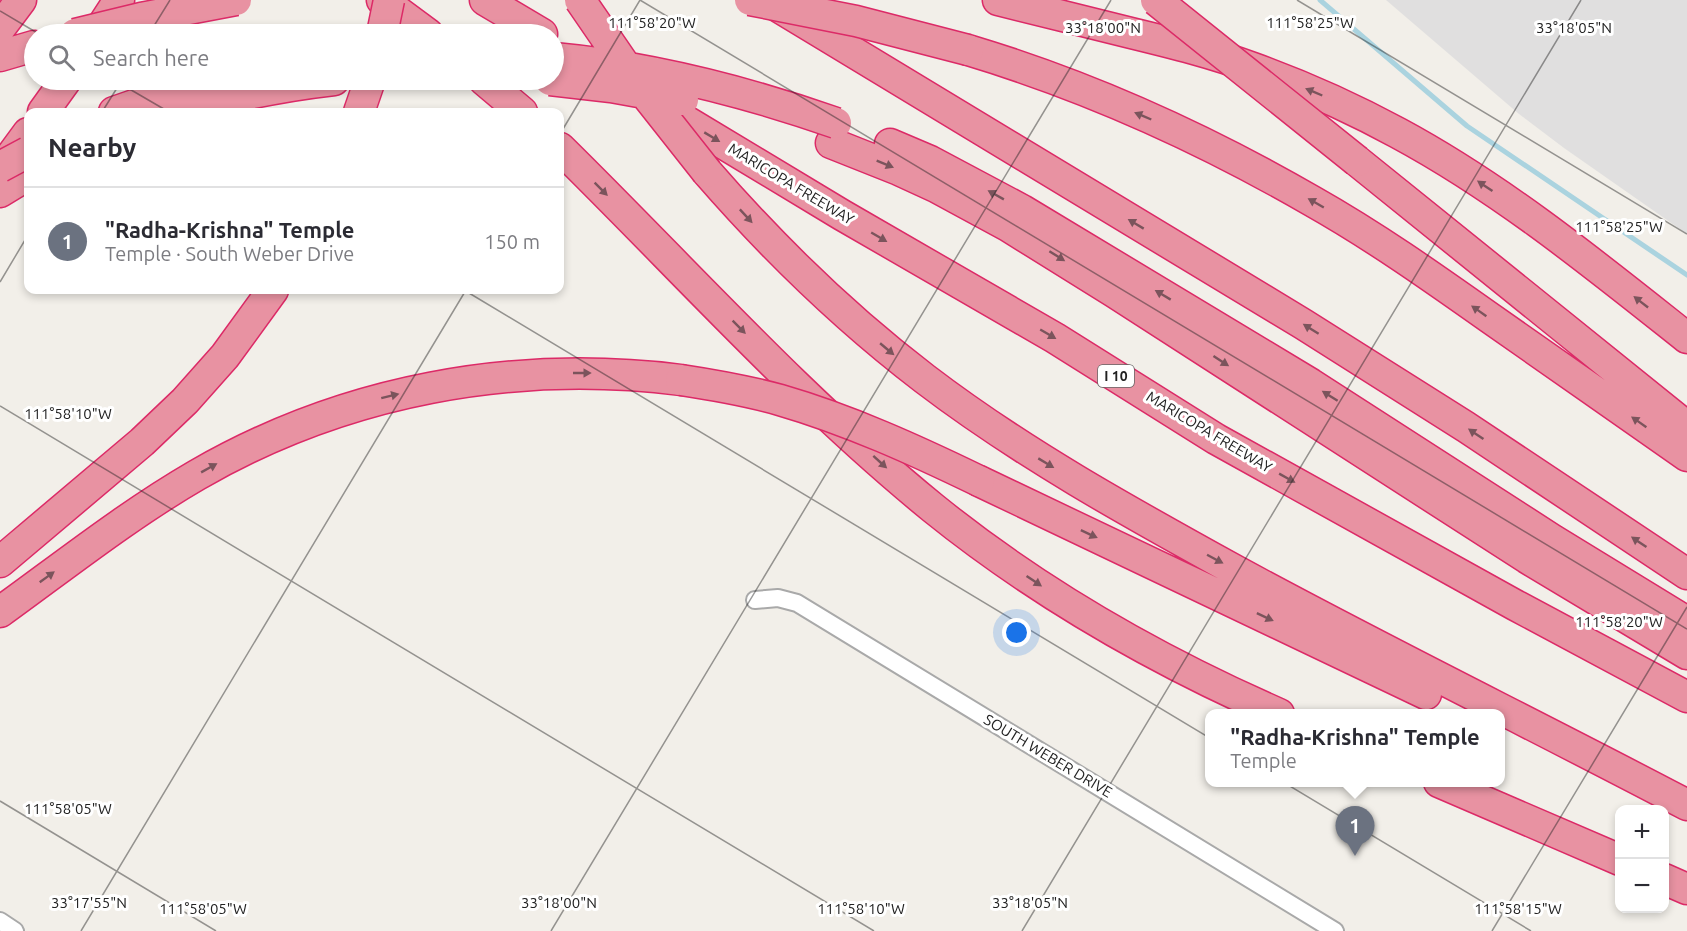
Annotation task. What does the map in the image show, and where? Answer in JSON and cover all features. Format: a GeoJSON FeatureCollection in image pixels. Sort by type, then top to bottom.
{"type":"FeatureCollection","features":[{"type":"Feature","properties":{"kind":"highway"},"geometry":{"type":"LineString","coordinates":[[0,28],[21,0]]}},
{"type":"Feature","properties":{"kind":"highway"},"geometry":{"type":"LineString","coordinates":[[103,24],[119,0]]}},
{"type":"Feature","properties":{"kind":"highway"},"geometry":{"type":"LineString","coordinates":[[116,24],[236,0]]}},
{"type":"Feature","properties":{"kind":"highway"},"geometry":{"type":"LineString","coordinates":[[382,0],[414,24]]}},
{"type":"Feature","properties":{"kind":"highway"},"geometry":{"type":"LineString","coordinates":[[384,24],[389,0]]}},
{"type":"Feature","properties":{"kind":"highway"},"geometry":{"type":"LineString","coordinates":[[485,0],[525,24]]}},
{"type":"Feature","properties":{"kind":"highway"},"geometry":{"type":"LineString","coordinates":[[580,0],[639,86],[706,172],[782,253],[857,324],[925,379],[1019,446],[1140,518],[1303,607],[1500,709]]}},
{"type":"Feature","properties":{"kind":"highway"},"geometry":{"type":"LineString","coordinates":[[750,0],[856,21],[968,50],[1065,83],[1170,127],[1257,170],[1374,239],[1687,456]]}},
{"type":"Feature","properties":{"kind":"highway"},"geometry":{"type":"LineString","coordinates":[[766,0],[1303,324],[1466,427],[1687,574]]}},
{"type":"Feature","properties":{"kind":"highway"},"geometry":{"type":"LineString","coordinates":[[998,0],[1222,57],[1291,82],[1364,115],[1436,155],[1501,197],[1687,338]]}},
{"type":"Feature","properties":{"kind":"highway"},"geometry":{"type":"LineString","coordinates":[[1156,0],[1687,427]]}},
{"type":"Feature","properties":{"kind":"highway","name":"MARICOPA FREEWAY"},"geometry":{"type":"LineString","coordinates":[[564,48],[842,215],[1055,338],[1216,439],[1687,697]]}},
{"type":"Feature","properties":{"kind":"highway"},"geometry":{"type":"LineString","coordinates":[[0,56],[24,49]]}},
{"type":"Feature","properties":{"kind":"highway"},"geometry":{"type":"LineString","coordinates":[[564,59],[637,69],[739,92],[836,123],[930,161],[1022,210],[1380,427],[1553,540],[1687,622]]}},
{"type":"Feature","properties":{"kind":"highway"},"geometry":{"type":"LineString","coordinates":[[564,82],[611,87],[690,101],[759,119],[831,143],[936,187],[1008,226],[1124,298],[1519,553],[1687,654]]}},
{"type":"Feature","properties":{"kind":"highway"},"geometry":{"type":"LineString","coordinates":[[46,108],[59,90]]}},
{"type":"Feature","properties":{"kind":"highway"},"geometry":{"type":"LineString","coordinates":[[126,108],[181,90]]}},
{"type":"Feature","properties":{"kind":"highway"},"geometry":{"type":"LineString","coordinates":[[192,108],[268,90]]}},
{"type":"Feature","properties":{"kind":"highway"},"geometry":{"type":"LineString","coordinates":[[360,108],[367,90]]}},
{"type":"Feature","properties":{"kind":"highway"},"geometry":{"type":"LineString","coordinates":[[496,90],[517,108]]}},
{"type":"Feature","properties":{"kind":"highway"},"geometry":{"type":"LineString","coordinates":[[0,169],[24,138]]}},
{"type":"Feature","properties":{"kind":"highway"},"geometry":{"type":"LineString","coordinates":[[564,152],[805,393],[934,509],[1037,583],[1120,634],[1187,670],[1269,709]]}},
{"type":"Feature","properties":{"kind":"highway"},"geometry":{"type":"LineString","coordinates":[[0,169],[24,154]]}},
{"type":"Feature","properties":{"kind":"highway"},"geometry":{"type":"LineString","coordinates":[[0,192],[24,178]]}},
{"type":"Feature","properties":{"kind":"highway"},"geometry":{"type":"LineString","coordinates":[[0,562],[179,407],[225,356],[270,294]]}},
{"type":"Feature","properties":{"kind":"highway"},"geometry":{"type":"LineString","coordinates":[[0,612],[142,510],[195,476],[251,446],[341,411],[370,401],[431,387],[494,377],[546,373],[620,374],[715,386],[778,400],[838,419],[924,456],[1457,709]]}},
{"type":"Feature","properties":{"kind":"highway"},"geometry":{"type":"LineString","coordinates":[[1505,712],[1687,806]]}},
{"type":"Feature","properties":{"kind":"highway"},"geometry":{"type":"LineString","coordinates":[[1505,731],[1590,771],[1687,806]]}},
{"type":"Feature","properties":{"kind":"highway"},"geometry":{"type":"LineString","coordinates":[[1448,787],[1618,859]]}},
{"type":"Feature","properties":{"kind":"highway"},"geometry":{"type":"LineString","coordinates":[[1669,881],[1687,889]]}},
{"type":"Feature","properties":{"kind":"street","name":"SOUTH WEBER DRIVE"},"geometry":{"type":"LineString","coordinates":[[755,600],[778,598],[797,603],[1335,931]]}},
{"type":"Feature","properties":{"kind":"street"},"geometry":{"type":"LineString","coordinates":[[0,921],[15,931]]}},
{"type":"Feature","properties":{"kind":"shaded area"},"geometry":{"type":"Polygon","coordinates":[[[1386,0],[1687,0],[1687,234],[1519,114],[1386,0]]]}},
{"type":"Feature","properties":{"kind":"waterway"},"geometry":{"type":"LineString","coordinates":[[1320,0],[1467,126],[1687,275]]}},
{"type":"Feature","properties":{"kind":"place","name":"\"Radha-Krishna\" Temple"},"geometry":{"type":"Point","coordinates":[1355,856]}}]}
